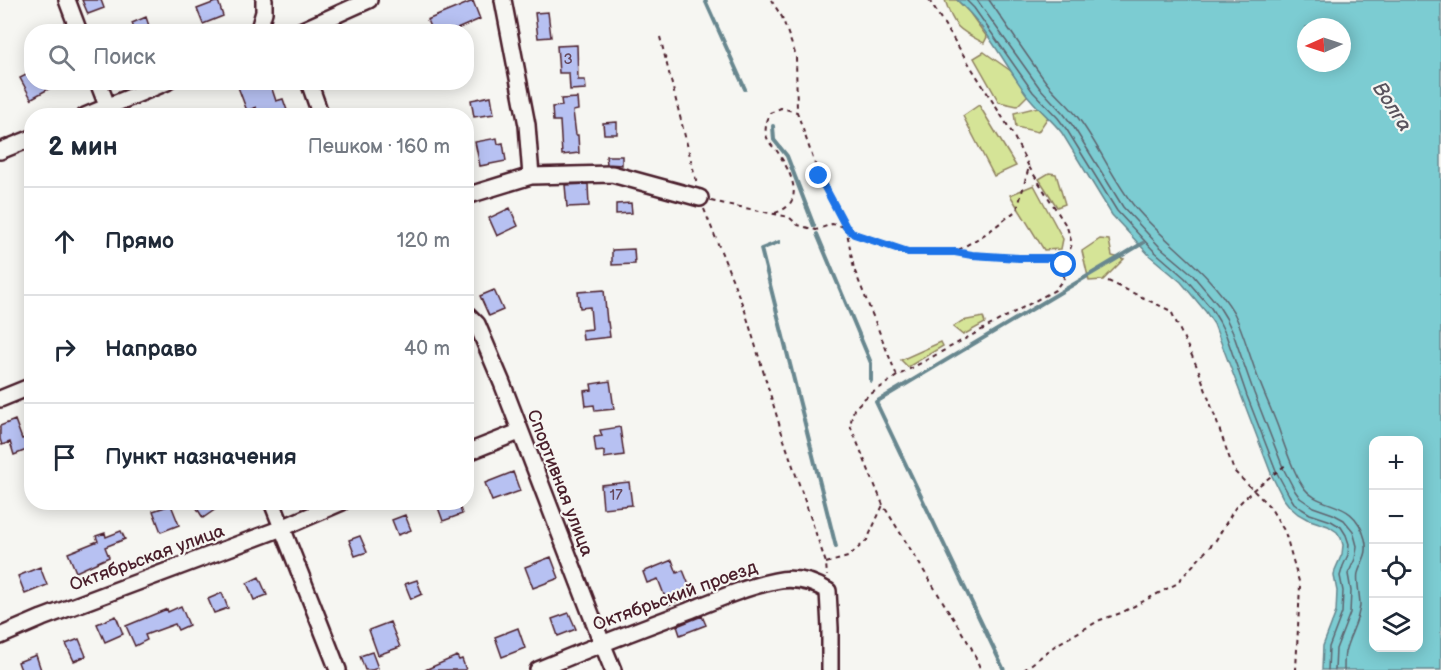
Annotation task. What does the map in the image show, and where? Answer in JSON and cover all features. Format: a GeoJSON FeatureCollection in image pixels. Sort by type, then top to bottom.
{"type":"FeatureCollection","features":[{"type":"Feature","properties":{"kind":"street"},"geometry":{"type":"LineString","coordinates":[[67,0],[76,24]]}},
{"type":"Feature","properties":{"kind":"street"},"geometry":{"type":"LineString","coordinates":[[260,24],[264,0]]}},
{"type":"Feature","properties":{"kind":"street"},"geometry":{"type":"LineString","coordinates":[[316,24],[369,0]]}},
{"type":"Feature","properties":{"kind":"street"},"geometry":{"type":"LineString","coordinates":[[503,0],[527,125],[531,176]]}},
{"type":"Feature","properties":{"kind":"street"},"geometry":{"type":"LineString","coordinates":[[101,90],[108,108]]}},
{"type":"Feature","properties":{"kind":"street"},"geometry":{"type":"LineString","coordinates":[[115,108],[151,90]]}},
{"type":"Feature","properties":{"kind":"street"},"geometry":{"type":"LineString","coordinates":[[312,90],[318,108]]}},
{"type":"Feature","properties":{"kind":"street"},"geometry":{"type":"LineString","coordinates":[[0,151],[24,141]]}},
{"type":"Feature","properties":{"kind":"street"},"geometry":{"type":"LineString","coordinates":[[474,194],[531,176],[612,174],[700,198]]}},
{"type":"Feature","properties":{"kind":"street","name":"Спортивная улица"},"geometry":{"type":"LineString","coordinates":[[474,321],[502,383],[519,432],[613,670]]}},
{"type":"Feature","properties":{"kind":"street"},"geometry":{"type":"LineString","coordinates":[[0,399],[24,389]]}},
{"type":"Feature","properties":{"kind":"street"},"geometry":{"type":"LineString","coordinates":[[474,450],[519,432]]}},
{"type":"Feature","properties":{"kind":"street"},"geometry":{"type":"LineString","coordinates":[[275,510],[338,670]]}},
{"type":"Feature","properties":{"kind":"street","name":"Октябрьская улица"},"geometry":{"type":"LineString","coordinates":[[0,636],[324,510]]}},
{"type":"Feature","properties":{"kind":"street","name":"Октябрьский проезд"},"geometry":{"type":"LineString","coordinates":[[538,670],[602,643],[735,593],[777,580],[806,580],[828,591]]}},
{"type":"Feature","properties":{"kind":"street"},"geometry":{"type":"LineString","coordinates":[[828,591],[830,670]]}},
{"type":"Feature","properties":{"kind":"path"},"geometry":{"type":"LineString","coordinates":[[771,0],[782,17],[796,56],[797,112],[819,176],[846,227],[854,269],[897,376]]}},
{"type":"Feature","properties":{"kind":"path"},"geometry":{"type":"LineString","coordinates":[[929,0],[1011,131],[1029,167],[1067,227],[1072,244],[1064,265],[1064,278],[1055,290],[897,376],[865,398],[854,409],[850,425],[883,505],[971,646],[981,670]]}},
{"type":"Feature","properties":{"kind":"path"},"geometry":{"type":"LineString","coordinates":[[660,37],[700,198],[745,311],[784,440],[826,563],[828,591]]}},
{"type":"Feature","properties":{"kind":"path"},"geometry":{"type":"LineString","coordinates":[[773,214],[791,204],[795,192],[787,169],[768,140],[765,127],[770,113],[781,108],[797,112]]}},
{"type":"Feature","properties":{"kind":"path"},"geometry":{"type":"LineString","coordinates":[[955,252],[987,233],[1017,210],[1029,167]]}},
{"type":"Feature","properties":{"kind":"path"},"geometry":{"type":"LineString","coordinates":[[700,198],[789,217],[798,225],[816,230],[832,224],[846,227],[854,234],[908,252],[955,252],[1019,258],[1056,258],[1064,265]]}},
{"type":"Feature","properties":{"kind":"path"},"geometry":{"type":"LineString","coordinates":[[1108,281],[1171,311],[1199,371],[1234,471],[1270,507],[1284,532],[1300,585],[1296,670]]}},
{"type":"Feature","properties":{"kind":"path"},"geometry":{"type":"LineString","coordinates":[[1024,670],[1056,645],[1100,620],[1121,613],[1176,584],[1216,540],[1235,508],[1253,490],[1287,464]]}},
{"type":"Feature","properties":{"kind":"path"},"geometry":{"type":"LineString","coordinates":[[826,563],[848,557],[867,540],[883,505]]}},
{"type":"Feature","properties":{"kind":"green space"},"geometry":{"type":"Polygon","coordinates":[[[945,0],[957,0],[969,12],[987,37],[984,43],[958,27],[951,17],[945,0]]]}},
{"type":"Feature","properties":{"kind":"green space"},"geometry":{"type":"Polygon","coordinates":[[[984,52],[1011,71],[1028,95],[1017,106],[999,102],[974,58],[984,52]]]}},
{"type":"Feature","properties":{"kind":"green space"},"geometry":{"type":"Polygon","coordinates":[[[979,105],[1016,166],[994,176],[963,116],[979,105]]]}},
{"type":"Feature","properties":{"kind":"green space"},"geometry":{"type":"Polygon","coordinates":[[[1038,107],[1048,117],[1038,132],[1016,127],[1014,113],[1038,107]]]}},
{"type":"Feature","properties":{"kind":"green space"},"geometry":{"type":"Polygon","coordinates":[[[1049,173],[1056,174],[1065,204],[1057,207],[1039,179],[1049,173]]]}},
{"type":"Feature","properties":{"kind":"green space"},"geometry":{"type":"Polygon","coordinates":[[[1034,185],[1063,239],[1061,249],[1044,250],[1010,195],[1034,185]]]}},
{"type":"Feature","properties":{"kind":"green space"},"geometry":{"type":"Polygon","coordinates":[[[1100,239],[1109,240],[1112,256],[1124,259],[1103,280],[1089,281],[1082,251],[1100,239]]]}},
{"type":"Feature","properties":{"kind":"green space"},"geometry":{"type":"Polygon","coordinates":[[[983,317],[985,323],[963,335],[953,327],[962,321],[983,317]]]}},
{"type":"Feature","properties":{"kind":"green space"},"geometry":{"type":"Polygon","coordinates":[[[941,342],[943,346],[908,367],[901,360],[941,342]]]}},
{"type":"Feature","properties":{"kind":"water","name":"Волга"},"geometry":{"type":"Polygon","coordinates":[[[957,0],[1441,0],[1441,670],[1322,670],[1323,646],[1336,612],[1337,591],[1334,576],[1342,554],[1341,538],[1328,526],[1298,514],[1283,498],[1272,476],[1214,324],[1181,282],[1150,256],[1112,215],[1062,133],[1027,95],[977,21],[957,0]]]}},
{"type":"Feature","properties":{"kind":"building"},"geometry":{"type":"Polygon","coordinates":[[[82,0],[101,0],[104,8],[88,14],[82,0]]]}},
{"type":"Feature","properties":{"kind":"building"},"geometry":{"type":"Polygon","coordinates":[[[218,1],[223,16],[203,24],[197,9],[218,1]]]}},
{"type":"Feature","properties":{"kind":"building"},"geometry":{"type":"Polygon","coordinates":[[[473,1],[480,19],[468,24],[429,24],[427,20],[473,1]]]}},
{"type":"Feature","properties":{"kind":"building"},"geometry":{"type":"Polygon","coordinates":[[[548,12],[551,37],[538,38],[535,13],[548,12]]]}},
{"type":"Feature","properties":{"kind":"building"},"geometry":{"type":"Polygon","coordinates":[[[146,17],[148,24],[132,24],[146,17]]]}},
{"type":"Feature","properties":{"kind":"building"},"geometry":{"type":"Polygon","coordinates":[[[577,45],[578,80],[585,80],[586,89],[570,90],[569,73],[559,73],[557,46],[577,45]]]}},
{"type":"Feature","properties":{"kind":"building"},"geometry":{"type":"Polygon","coordinates":[[[27,90],[46,90],[32,98],[32,100],[27,90]]]}},
{"type":"Feature","properties":{"kind":"building"},"geometry":{"type":"Polygon","coordinates":[[[239,90],[272,90],[276,101],[283,99],[286,108],[256,107],[246,108],[239,90]]]}},
{"type":"Feature","properties":{"kind":"building"},"geometry":{"type":"Polygon","coordinates":[[[491,96],[494,114],[474,117],[471,100],[491,96]]]}},
{"type":"Feature","properties":{"kind":"building"},"geometry":{"type":"Polygon","coordinates":[[[577,98],[578,110],[573,111],[579,153],[562,155],[560,121],[553,121],[552,107],[562,106],[561,99],[577,98]]]}},
{"type":"Feature","properties":{"kind":"building"},"geometry":{"type":"Polygon","coordinates":[[[617,122],[617,134],[604,134],[603,123],[617,122]]]}},
{"type":"Feature","properties":{"kind":"building"},"geometry":{"type":"Polygon","coordinates":[[[497,138],[498,144],[503,143],[506,161],[480,166],[475,142],[497,138]]]}},
{"type":"Feature","properties":{"kind":"building"},"geometry":{"type":"Polygon","coordinates":[[[606,156],[622,156],[622,165],[607,164],[606,156]]]}},
{"type":"Feature","properties":{"kind":"building"},"geometry":{"type":"Polygon","coordinates":[[[588,184],[589,206],[567,207],[565,185],[588,184]]]}},
{"type":"Feature","properties":{"kind":"building"},"geometry":{"type":"Polygon","coordinates":[[[631,203],[632,213],[616,214],[616,204],[631,203]]]}},
{"type":"Feature","properties":{"kind":"building"},"geometry":{"type":"Polygon","coordinates":[[[510,208],[518,226],[497,236],[489,218],[510,208]]]}},
{"type":"Feature","properties":{"kind":"building"},"geometry":{"type":"Polygon","coordinates":[[[634,249],[635,264],[612,265],[612,250],[634,249]]]}},
{"type":"Feature","properties":{"kind":"building"},"geometry":{"type":"Polygon","coordinates":[[[494,290],[503,310],[489,316],[480,296],[494,290]]]}},
{"type":"Feature","properties":{"kind":"building"},"geometry":{"type":"Polygon","coordinates":[[[604,290],[610,337],[583,340],[582,330],[592,329],[590,307],[580,308],[578,292],[604,290]]]}},
{"type":"Feature","properties":{"kind":"building"},"geometry":{"type":"Polygon","coordinates":[[[610,381],[614,409],[595,411],[594,405],[586,406],[584,391],[592,390],[591,384],[610,381]]]}},
{"type":"Feature","properties":{"kind":"building"},"geometry":{"type":"Polygon","coordinates":[[[15,420],[22,439],[24,438],[24,451],[14,455],[10,442],[2,445],[0,426],[15,420]]]}},
{"type":"Feature","properties":{"kind":"building"},"geometry":{"type":"Polygon","coordinates":[[[620,427],[624,455],[604,458],[604,451],[596,452],[594,437],[602,436],[600,430],[620,427]]]}},
{"type":"Feature","properties":{"kind":"building"},"geometry":{"type":"Polygon","coordinates":[[[513,472],[520,491],[492,501],[485,483],[513,472]]]}},
{"type":"Feature","properties":{"kind":"building"},"geometry":{"type":"Polygon","coordinates":[[[629,482],[632,505],[603,508],[601,485],[629,482]]]}},
{"type":"Feature","properties":{"kind":"building"},"geometry":{"type":"Polygon","coordinates":[[[173,510],[179,525],[161,532],[153,511],[173,510]]]}},
{"type":"Feature","properties":{"kind":"building"},"geometry":{"type":"Polygon","coordinates":[[[198,510],[214,510],[203,518],[198,510]]]}},
{"type":"Feature","properties":{"kind":"building"},"geometry":{"type":"Polygon","coordinates":[[[439,510],[461,510],[462,514],[443,521],[439,510]]]}},
{"type":"Feature","properties":{"kind":"building"},"geometry":{"type":"Polygon","coordinates":[[[405,515],[411,530],[398,535],[392,520],[405,515]]]}},
{"type":"Feature","properties":{"kind":"building"},"geometry":{"type":"Polygon","coordinates":[[[121,531],[125,539],[105,547],[109,557],[76,572],[68,553],[98,541],[96,536],[105,533],[106,537],[121,531]]]}},
{"type":"Feature","properties":{"kind":"building"},"geometry":{"type":"Polygon","coordinates":[[[360,536],[367,552],[355,556],[349,540],[360,536]]]}},
{"type":"Feature","properties":{"kind":"building"},"geometry":{"type":"Polygon","coordinates":[[[551,557],[559,578],[533,588],[525,567],[551,557]]]}},
{"type":"Feature","properties":{"kind":"building"},"geometry":{"type":"Polygon","coordinates":[[[672,560],[677,573],[683,570],[693,595],[668,605],[658,579],[647,583],[643,572],[672,560]]]}},
{"type":"Feature","properties":{"kind":"building"},"geometry":{"type":"Polygon","coordinates":[[[40,567],[47,585],[25,594],[18,576],[40,567]]]}},
{"type":"Feature","properties":{"kind":"building"},"geometry":{"type":"Polygon","coordinates":[[[259,577],[267,595],[254,600],[247,583],[259,577]]]}},
{"type":"Feature","properties":{"kind":"building"},"geometry":{"type":"Polygon","coordinates":[[[417,580],[422,594],[411,599],[405,584],[417,580]]]}},
{"type":"Feature","properties":{"kind":"building"},"geometry":{"type":"Polygon","coordinates":[[[222,593],[228,608],[214,613],[208,599],[222,593]]]}},
{"type":"Feature","properties":{"kind":"building"},"geometry":{"type":"Polygon","coordinates":[[[181,606],[189,625],[178,630],[175,624],[145,635],[147,640],[135,646],[126,626],[167,609],[168,612],[181,606]]]}},
{"type":"Feature","properties":{"kind":"building"},"geometry":{"type":"Polygon","coordinates":[[[569,613],[576,629],[558,636],[552,619],[569,613]]]}},
{"type":"Feature","properties":{"kind":"building"},"geometry":{"type":"Polygon","coordinates":[[[116,616],[123,634],[105,642],[97,624],[116,616]]]}},
{"type":"Feature","properties":{"kind":"building"},"geometry":{"type":"Polygon","coordinates":[[[702,616],[706,625],[680,635],[677,626],[702,616]]]}},
{"type":"Feature","properties":{"kind":"building"},"geometry":{"type":"Polygon","coordinates":[[[390,622],[400,647],[378,655],[369,630],[390,622]]]}},
{"type":"Feature","properties":{"kind":"building"},"geometry":{"type":"Polygon","coordinates":[[[518,628],[525,648],[502,657],[495,637],[518,628]]]}},
{"type":"Feature","properties":{"kind":"building"},"geometry":{"type":"Polygon","coordinates":[[[79,639],[86,656],[74,661],[66,644],[79,639]]]}},
{"type":"Feature","properties":{"kind":"building"},"geometry":{"type":"Polygon","coordinates":[[[372,652],[378,668],[365,670],[360,656],[372,652]]]}},
{"type":"Feature","properties":{"kind":"building"},"geometry":{"type":"Polygon","coordinates":[[[36,655],[41,670],[21,670],[18,662],[36,655]]]}},
{"type":"Feature","properties":{"kind":"building"},"geometry":{"type":"Polygon","coordinates":[[[457,656],[459,660],[462,659],[466,670],[425,670],[457,656]]]}},
{"type":"Feature","properties":{"kind":"waterway"},"geometry":{"type":"LineString","coordinates":[[705,0],[745,89]]}},
{"type":"Feature","properties":{"kind":"waterway"},"geometry":{"type":"LineString","coordinates":[[773,126],[774,140],[787,156],[814,226]]}},
{"type":"Feature","properties":{"kind":"waterway"},"geometry":{"type":"LineString","coordinates":[[817,234],[871,363],[871,381]]}},
{"type":"Feature","properties":{"kind":"waterway"},"geometry":{"type":"LineString","coordinates":[[779,242],[761,249],[836,547]]}},
{"type":"Feature","properties":{"kind":"waterway"},"geometry":{"type":"LineString","coordinates":[[1004,670],[876,402],[1143,243]]}},
{"type":"Feature","properties":{"kind":"route"},"geometry":{"type":"LineString","coordinates":[[819,176],[846,227],[854,234],[908,252],[955,252],[1019,258],[1056,258],[1064,265]]}}]}
